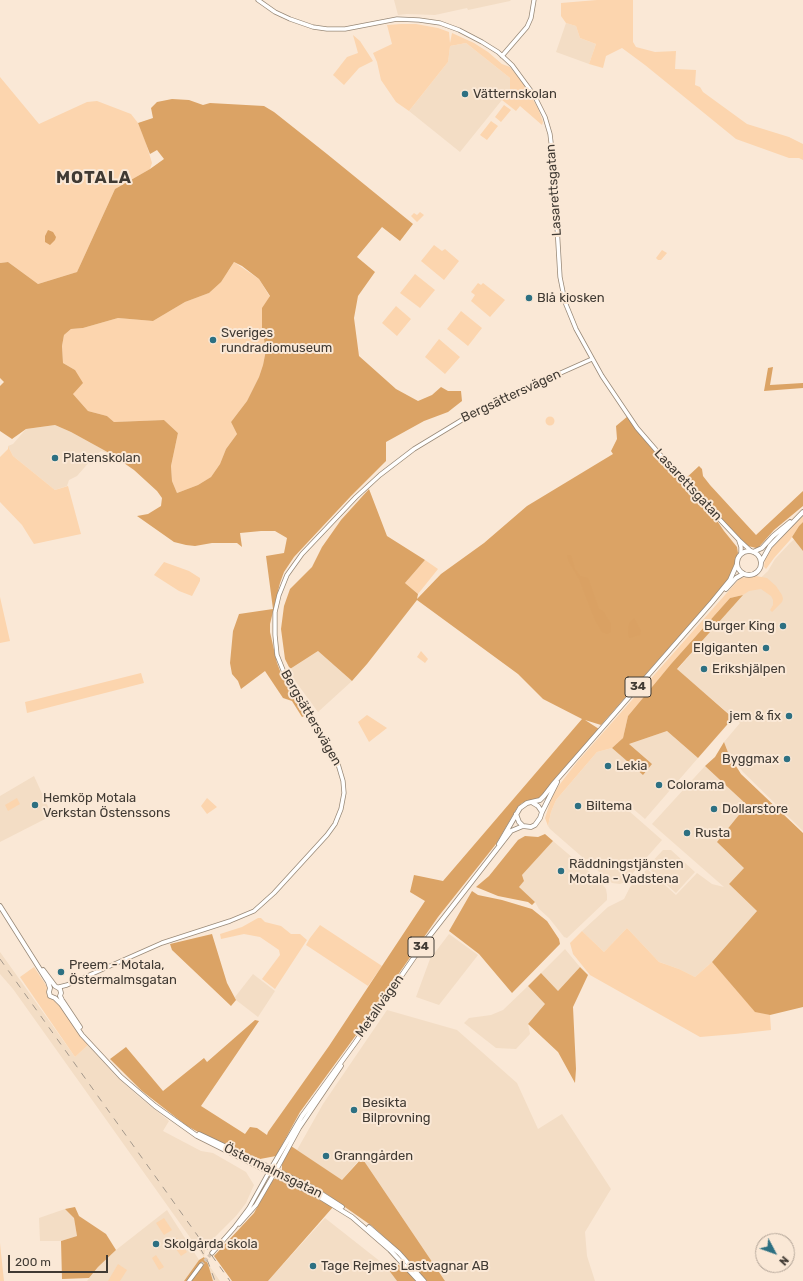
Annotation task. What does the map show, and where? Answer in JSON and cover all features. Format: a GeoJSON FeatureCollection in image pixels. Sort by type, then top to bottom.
{"type":"FeatureCollection","features":[{"type":"Feature","properties":{"kind":"main road","name":"34"},"geometry":{"type":"LineString","coordinates":[[516,814],[524,804],[533,803],[542,799],[730,580],[741,554],[747,551],[752,552],[762,548],[779,530],[803,512]]}},
{"type":"Feature","properties":{"kind":"main road","name":"34"},"geometry":{"type":"LineString","coordinates":[[712,602],[737,577],[744,574],[750,575],[756,572],[760,568],[761,562],[770,546],[803,512]]}},
{"type":"Feature","properties":{"kind":"main road"},"geometry":{"type":"LineString","coordinates":[[752,552],[759,556],[761,562]]}},
{"type":"Feature","properties":{"kind":"main road"},"geometry":{"type":"LineString","coordinates":[[737,564],[739,570],[744,574]]}},
{"type":"Feature","properties":{"kind":"main road","name":"34"},"geometry":{"type":"LineString","coordinates":[[523,826],[530,827],[535,825],[563,773]]}},
{"type":"Feature","properties":{"kind":"main road"},"geometry":{"type":"LineString","coordinates":[[533,803],[538,806],[542,812]]}},
{"type":"Feature","properties":{"kind":"main road"},"geometry":{"type":"LineString","coordinates":[[516,814],[518,820],[523,826]]}},
{"type":"Feature","properties":{"kind":"main road","name":"Metallvägen"},"geometry":{"type":"LineString","coordinates":[[493,854],[516,814]]}},
{"type":"Feature","properties":{"kind":"main road","name":"Metallvägen"},"geometry":{"type":"LineString","coordinates":[[272,1171],[302,1116],[424,944],[510,831],[523,826]]}},
{"type":"Feature","properties":{"kind":"main road","name":"Östermalmsgatan"},"geometry":{"type":"LineString","coordinates":[[1,908],[32,955],[50,988],[49,995],[52,998],[58,997],[96,1051],[121,1078],[160,1110],[202,1139],[320,1192],[354,1216],[393,1248],[424,1281]]}},
{"type":"Feature","properties":{"kind":"main road","name":"Östermalmsgatan"},"geometry":{"type":"LineString","coordinates":[[32,955],[58,988]]}},
{"type":"Feature","properties":{"kind":"main road"},"geometry":{"type":"LineString","coordinates":[[50,988],[58,988],[58,997]]}},
{"type":"Feature","properties":{"kind":"main road","name":"Östermalmsgatan"},"geometry":{"type":"LineString","coordinates":[[272,1171],[318,1196],[352,1218],[382,1242],[419,1281]]}},
{"type":"Feature","properties":{"kind":"street","name":"Lasarettsgatan"},"geometry":{"type":"LineString","coordinates":[[258,0],[290,19],[313,27],[327,29],[345,29],[397,19],[440,23],[490,46],[515,69],[528,86],[539,105],[548,126],[552,150],[559,270],[561,286],[567,309],[592,359],[616,399],[643,436],[671,468],[752,552]]}},
{"type":"Feature","properties":{"kind":"street"},"geometry":{"type":"LineString","coordinates":[[502,56],[527,27],[531,18],[534,0]]}},
{"type":"Feature","properties":{"kind":"street","name":"Bergsättersvägen"},"geometry":{"type":"LineString","coordinates":[[58,988],[162,943],[230,921],[254,910],[274,893],[327,835],[335,824],[341,809],[344,797],[343,781],[338,764],[288,680],[277,655],[275,612],[279,594],[287,575],[302,554],[356,497],[380,475],[414,449],[480,409],[592,359]]}},
{"type":"Feature","properties":{"kind":"street"},"geometry":{"type":"LineString","coordinates":[[739,540],[741,554]]}},
{"type":"Feature","properties":{"kind":"street"},"geometry":{"type":"LineString","coordinates":[[212,1253],[234,1228],[272,1171]]}},
{"type":"Feature","properties":{"kind":"street"},"geometry":{"type":"LineString","coordinates":[[189,1281],[201,1265]]}},
{"type":"Feature","properties":{"kind":"shaded area"},"geometry":{"type":"Polygon","coordinates":[[[394,0],[511,0],[468,10],[467,8],[435,15],[398,15],[394,0]]]}},
{"type":"Feature","properties":{"kind":"shaded area"},"geometry":{"type":"Polygon","coordinates":[[[597,0],[633,0],[633,42],[636,47],[655,52],[676,51],[675,69],[696,70],[695,85],[700,87],[703,92],[747,124],[789,137],[803,144],[803,160],[799,158],[789,158],[736,139],[622,48],[606,56],[603,68],[589,64],[596,44],[580,38],[576,26],[566,23],[561,16],[561,3],[597,0]]]}},
{"type":"Feature","properties":{"kind":"shaded area"},"geometry":{"type":"Polygon","coordinates":[[[566,23],[576,26],[580,38],[596,44],[589,64],[556,52],[566,23]]]}},
{"type":"Feature","properties":{"kind":"shaded area"},"geometry":{"type":"Polygon","coordinates":[[[416,24],[438,28],[449,32],[450,43],[452,33],[474,43],[502,64],[510,67],[523,83],[538,108],[543,122],[542,125],[520,106],[516,111],[502,100],[510,90],[510,78],[466,43],[450,46],[448,62],[409,111],[396,102],[381,80],[377,62],[373,53],[392,44],[387,25],[416,24]]]}},
{"type":"Feature","properties":{"kind":"shaded area"},"geometry":{"type":"Polygon","coordinates":[[[353,35],[360,41],[373,61],[359,68],[344,85],[333,75],[347,57],[358,53],[353,35]]]}},
{"type":"Feature","properties":{"kind":"shaded area","name":"Vätternskolan"},"geometry":{"type":"Polygon","coordinates":[[[466,43],[510,78],[510,90],[460,152],[409,111],[448,62],[450,46],[466,43]]]}},
{"type":"Feature","properties":{"kind":"shaded area"},"geometry":{"type":"Polygon","coordinates":[[[0,77],[39,124],[87,102],[97,101],[131,114],[138,123],[152,163],[150,169],[115,189],[77,272],[38,284],[8,262],[0,263],[0,77]]]}},
{"type":"Feature","properties":{"kind":"shaded area"},"geometry":{"type":"Polygon","coordinates":[[[172,99],[189,100],[203,105],[210,103],[264,106],[274,112],[413,224],[400,241],[382,227],[357,257],[375,272],[358,296],[354,318],[359,356],[396,389],[418,401],[432,395],[441,387],[448,391],[461,391],[462,401],[448,412],[424,421],[386,442],[386,461],[294,557],[284,572],[270,624],[270,632],[277,663],[282,676],[306,715],[302,717],[292,701],[283,698],[265,671],[241,689],[238,681],[232,674],[230,663],[233,631],[239,614],[273,609],[266,556],[284,553],[287,538],[275,531],[261,531],[240,533],[242,547],[237,543],[212,543],[195,546],[174,542],[137,516],[148,514],[161,506],[162,498],[157,491],[134,470],[111,454],[55,425],[26,429],[12,439],[0,431],[0,386],[4,382],[0,378],[0,263],[8,262],[38,284],[77,272],[115,189],[150,169],[164,159],[157,150],[150,154],[138,123],[153,118],[151,108],[157,102],[172,99]],[[234,262],[221,282],[209,293],[185,302],[153,321],[118,318],[83,328],[71,329],[64,335],[62,346],[63,363],[75,370],[83,383],[73,394],[88,411],[107,416],[114,422],[164,420],[178,433],[171,466],[172,481],[177,493],[198,485],[211,477],[220,464],[226,449],[237,434],[231,422],[247,401],[259,377],[263,365],[266,350],[262,329],[262,308],[270,296],[259,279],[234,262]]]}},
{"type":"Feature","properties":{"kind":"shaded area"},"geometry":{"type":"Polygon","coordinates":[[[504,105],[511,110],[501,122],[495,117],[504,105]]]}},
{"type":"Feature","properties":{"kind":"shaded area"},"geometry":{"type":"Polygon","coordinates":[[[491,121],[498,126],[487,140],[480,135],[491,121]]]}},
{"type":"Feature","properties":{"kind":"shaded area"},"geometry":{"type":"Polygon","coordinates":[[[420,212],[424,215],[417,222],[411,216],[414,213],[417,215],[420,212]]]}},
{"type":"Feature","properties":{"kind":"shaded area"},"geometry":{"type":"Polygon","coordinates":[[[48,230],[53,232],[56,237],[50,245],[45,242],[45,236],[48,230]]]}},
{"type":"Feature","properties":{"kind":"shaded area"},"geometry":{"type":"Polygon","coordinates":[[[434,245],[442,251],[445,249],[459,261],[444,280],[421,261],[434,245]]]}},
{"type":"Feature","properties":{"kind":"shaded area"},"geometry":{"type":"Polygon","coordinates":[[[662,250],[667,253],[661,260],[658,260],[656,258],[662,250]]]}},
{"type":"Feature","properties":{"kind":"shaded area"},"geometry":{"type":"Polygon","coordinates":[[[234,262],[259,279],[270,297],[262,329],[266,350],[263,365],[259,377],[247,401],[231,422],[237,434],[226,449],[220,464],[211,477],[198,485],[177,493],[172,481],[171,466],[178,433],[164,420],[114,422],[107,416],[88,411],[73,394],[75,370],[63,363],[62,346],[64,335],[71,329],[83,328],[118,318],[153,321],[185,302],[209,293],[234,262]]]}},
{"type":"Feature","properties":{"kind":"shaded area"},"geometry":{"type":"Polygon","coordinates":[[[415,274],[435,290],[420,308],[400,293],[415,274]]]}},
{"type":"Feature","properties":{"kind":"shaded area"},"geometry":{"type":"Polygon","coordinates":[[[478,283],[481,285],[483,283],[505,300],[490,317],[471,301],[475,295],[471,292],[478,283]]]}},
{"type":"Feature","properties":{"kind":"shaded area"},"geometry":{"type":"Polygon","coordinates":[[[396,306],[411,319],[397,336],[382,323],[396,306]]]}},
{"type":"Feature","properties":{"kind":"shaded area"},"geometry":{"type":"Polygon","coordinates":[[[461,311],[482,328],[468,346],[447,329],[461,311]]]}},
{"type":"Feature","properties":{"kind":"shaded area"},"geometry":{"type":"Polygon","coordinates":[[[439,339],[460,357],[445,374],[425,357],[439,339]]]}},
{"type":"Feature","properties":{"kind":"shaded area"},"geometry":{"type":"Polygon","coordinates":[[[773,367],[770,385],[803,383],[803,388],[764,391],[768,368],[773,367]]]}},
{"type":"Feature","properties":{"kind":"shaded area"},"geometry":{"type":"Polygon","coordinates":[[[550,416],[555,421],[550,426],[545,421],[550,416]]]}},
{"type":"Feature","properties":{"kind":"shaded area"},"geometry":{"type":"Polygon","coordinates":[[[628,416],[684,480],[699,466],[702,469],[703,476],[710,485],[756,535],[803,491],[803,506],[774,530],[758,548],[756,548],[748,546],[707,506],[737,547],[738,553],[731,574],[726,583],[601,725],[585,720],[599,729],[557,776],[542,796],[522,803],[517,808],[496,844],[438,917],[359,1031],[300,1112],[276,1156],[260,1159],[213,1140],[187,1126],[142,1091],[110,1059],[126,1047],[163,1091],[204,1058],[207,1062],[255,1020],[259,1021],[201,1106],[245,1134],[250,1127],[257,1128],[267,1135],[329,1046],[425,901],[410,892],[414,875],[443,881],[582,719],[543,699],[518,674],[417,600],[352,681],[318,651],[290,669],[285,659],[281,629],[284,606],[290,589],[312,567],[322,547],[341,520],[369,489],[387,536],[425,560],[405,583],[418,594],[417,599],[441,574],[484,543],[527,506],[613,454],[611,451],[617,439],[616,426],[628,416]]]}},
{"type":"Feature","properties":{"kind":"shaded area","name":"Platenskolan"},"geometry":{"type":"Polygon","coordinates":[[[55,425],[111,454],[101,451],[77,476],[69,480],[67,486],[55,490],[13,456],[8,446],[13,444],[26,429],[55,425]]]}},
{"type":"Feature","properties":{"kind":"shaded area"},"geometry":{"type":"Polygon","coordinates":[[[8,446],[13,456],[55,490],[68,486],[81,534],[34,544],[22,525],[0,502],[0,457],[8,449],[8,446]]]}},
{"type":"Feature","properties":{"kind":"shaded area"},"geometry":{"type":"Polygon","coordinates":[[[803,516],[803,522],[766,569],[764,567],[765,557],[769,549],[803,516]]]}},
{"type":"Feature","properties":{"kind":"shaded area"},"geometry":{"type":"Polygon","coordinates":[[[803,522],[803,551],[792,537],[803,522]]]}},
{"type":"Feature","properties":{"kind":"shaded area"},"geometry":{"type":"Polygon","coordinates":[[[803,532],[803,831],[743,772],[729,755],[724,742],[740,723],[677,670],[735,602],[768,571],[775,559],[803,532]]]}},
{"type":"Feature","properties":{"kind":"shaded area"},"geometry":{"type":"Polygon","coordinates":[[[567,555],[571,555],[575,569],[580,576],[588,578],[599,609],[603,611],[611,624],[611,632],[607,634],[602,632],[595,620],[579,579],[568,560],[567,555]]]}},
{"type":"Feature","properties":{"kind":"shaded area"},"geometry":{"type":"Polygon","coordinates":[[[425,560],[438,569],[418,594],[405,583],[425,560]]]}},
{"type":"Feature","properties":{"kind":"shaded area"},"geometry":{"type":"Polygon","coordinates":[[[164,562],[189,571],[200,578],[200,581],[192,596],[179,591],[154,575],[164,562]]]}},
{"type":"Feature","properties":{"kind":"shaded area"},"geometry":{"type":"Polygon","coordinates":[[[756,576],[767,578],[776,586],[782,595],[782,602],[772,612],[770,610],[773,605],[773,600],[771,596],[761,589],[749,591],[743,595],[730,598],[671,664],[628,716],[623,738],[612,748],[597,752],[556,800],[551,812],[548,826],[545,818],[553,793],[577,762],[740,578],[756,576]]]}},
{"type":"Feature","properties":{"kind":"shaded area"},"geometry":{"type":"Polygon","coordinates":[[[743,595],[677,669],[733,718],[698,758],[667,731],[629,744],[652,764],[643,775],[612,748],[623,738],[628,716],[671,664],[730,598],[743,595]]]}},
{"type":"Feature","properties":{"kind":"shaded area"},"geometry":{"type":"Polygon","coordinates":[[[0,597],[10,641],[0,643],[0,597]]]}},
{"type":"Feature","properties":{"kind":"shaded area"},"geometry":{"type":"Polygon","coordinates":[[[634,618],[641,631],[640,635],[629,638],[629,623],[634,618]]]}},
{"type":"Feature","properties":{"kind":"shaded area"},"geometry":{"type":"Polygon","coordinates":[[[318,651],[352,681],[318,712],[293,678],[290,669],[318,651]]]}},
{"type":"Feature","properties":{"kind":"shaded area"},"geometry":{"type":"Polygon","coordinates":[[[421,651],[428,659],[425,663],[417,657],[421,651]]]}},
{"type":"Feature","properties":{"kind":"shaded area"},"geometry":{"type":"Polygon","coordinates":[[[141,673],[144,683],[27,713],[25,702],[141,673]]]}},
{"type":"Feature","properties":{"kind":"shaded area"},"geometry":{"type":"Polygon","coordinates":[[[367,715],[387,728],[369,742],[358,722],[367,715]]]}},
{"type":"Feature","properties":{"kind":"shaded area"},"geometry":{"type":"Polygon","coordinates":[[[667,731],[698,758],[645,819],[624,801],[621,804],[662,840],[625,882],[620,884],[612,883],[550,829],[548,826],[551,812],[556,800],[597,752],[612,748],[644,775],[629,744],[667,731]]]}},
{"type":"Feature","properties":{"kind":"shaded area"},"geometry":{"type":"Polygon","coordinates":[[[724,742],[729,755],[741,774],[803,833],[803,1007],[770,1015],[755,1012],[712,962],[757,911],[729,884],[744,868],[717,842],[747,805],[705,766],[715,757],[724,742]]]}},
{"type":"Feature","properties":{"kind":"shaded area"},"geometry":{"type":"Polygon","coordinates":[[[705,766],[747,805],[744,868],[729,884],[757,911],[712,962],[695,977],[679,969],[659,962],[627,928],[604,952],[582,931],[608,907],[624,899],[630,887],[647,869],[676,895],[697,873],[712,884],[724,887],[652,824],[705,766]]]}},
{"type":"Feature","properties":{"kind":"shaded area"},"geometry":{"type":"Polygon","coordinates":[[[34,776],[50,811],[52,812],[49,817],[0,842],[0,796],[34,776]]]}},
{"type":"Feature","properties":{"kind":"shaded area"},"geometry":{"type":"Polygon","coordinates":[[[17,798],[20,804],[8,811],[5,805],[17,798]]]}},
{"type":"Feature","properties":{"kind":"shaded area"},"geometry":{"type":"Polygon","coordinates":[[[207,798],[217,807],[207,814],[201,806],[207,798]]]}},
{"type":"Feature","properties":{"kind":"shaded area"},"geometry":{"type":"Polygon","coordinates":[[[545,834],[553,841],[522,875],[524,881],[519,887],[535,902],[532,905],[528,902],[498,896],[476,887],[489,876],[518,840],[525,836],[538,837],[545,834]]]}},
{"type":"Feature","properties":{"kind":"shaded area"},"geometry":{"type":"Polygon","coordinates":[[[553,841],[600,881],[606,889],[607,895],[607,900],[567,938],[564,937],[549,918],[539,909],[535,902],[518,887],[524,881],[522,875],[553,841]]]}},
{"type":"Feature","properties":{"kind":"shaded area"},"geometry":{"type":"Polygon","coordinates":[[[663,850],[671,850],[695,872],[676,893],[647,867],[663,850]]]}},
{"type":"Feature","properties":{"kind":"shaded area"},"geometry":{"type":"Polygon","coordinates":[[[472,891],[478,895],[532,909],[547,921],[559,939],[560,944],[512,993],[479,954],[449,931],[472,891]]]}},
{"type":"Feature","properties":{"kind":"shaded area"},"geometry":{"type":"Polygon","coordinates":[[[258,918],[261,918],[265,922],[281,926],[291,934],[300,934],[307,940],[275,989],[262,979],[280,955],[279,950],[260,937],[244,934],[221,939],[220,934],[242,927],[258,918]]]}},
{"type":"Feature","properties":{"kind":"shaded area"},"geometry":{"type":"Polygon","coordinates":[[[320,925],[382,966],[368,986],[306,945],[320,925]]]}},
{"type":"Feature","properties":{"kind":"shaded area"},"geometry":{"type":"Polygon","coordinates":[[[627,928],[659,962],[679,969],[695,977],[712,962],[755,1011],[770,1015],[771,1030],[700,1037],[590,975],[573,954],[570,943],[582,931],[604,952],[627,928]]]}},
{"type":"Feature","properties":{"kind":"shaded area"},"geometry":{"type":"Polygon","coordinates":[[[212,934],[227,983],[236,1000],[231,1006],[172,950],[170,944],[212,934]]]}},
{"type":"Feature","properties":{"kind":"shaded area"},"geometry":{"type":"Polygon","coordinates":[[[449,934],[478,955],[439,1005],[416,997],[430,959],[449,934]]]}},
{"type":"Feature","properties":{"kind":"shaded area"},"geometry":{"type":"Polygon","coordinates":[[[565,949],[580,967],[558,991],[541,973],[565,949]]]}},
{"type":"Feature","properties":{"kind":"shaded area"},"geometry":{"type":"Polygon","coordinates":[[[0,952],[75,1057],[88,1045],[116,1076],[169,1121],[163,1131],[201,1151],[213,1153],[246,1172],[254,1185],[246,1203],[236,1216],[206,1246],[204,1257],[13,989],[0,974],[0,952]]]}},
{"type":"Feature","properties":{"kind":"shaded area"},"geometry":{"type":"Polygon","coordinates":[[[34,967],[48,988],[47,993],[49,997],[57,1002],[88,1045],[75,1057],[20,977],[34,967]]]}},
{"type":"Feature","properties":{"kind":"shaded area"},"geometry":{"type":"Polygon","coordinates":[[[580,967],[588,975],[573,1007],[576,1069],[575,1083],[558,1052],[528,1024],[545,1004],[528,986],[541,973],[558,991],[580,967]]]}},
{"type":"Feature","properties":{"kind":"shaded area"},"geometry":{"type":"Polygon","coordinates":[[[253,974],[275,991],[258,1017],[236,1000],[235,997],[253,974]]]}},
{"type":"Feature","properties":{"kind":"shaded area"},"geometry":{"type":"Polygon","coordinates":[[[528,986],[546,1004],[528,1024],[530,1034],[516,1049],[496,1048],[464,1023],[469,1018],[491,1015],[503,1010],[528,986]]]}},
{"type":"Feature","properties":{"kind":"shaded area"},"geometry":{"type":"Polygon","coordinates":[[[387,1010],[457,1030],[517,1083],[538,1129],[562,1114],[611,1189],[585,1232],[587,1256],[595,1281],[445,1281],[362,1158],[342,1180],[297,1150],[323,1104],[387,1010]]]}},
{"type":"Feature","properties":{"kind":"shaded area"},"geometry":{"type":"Polygon","coordinates":[[[291,1146],[342,1180],[362,1158],[445,1281],[427,1281],[402,1253],[372,1226],[325,1193],[284,1172],[282,1170],[282,1164],[291,1146]]]}},
{"type":"Feature","properties":{"kind":"shaded area"},"geometry":{"type":"Polygon","coordinates":[[[277,1178],[333,1207],[268,1281],[232,1281],[214,1256],[254,1213],[272,1180],[277,1178]]]}},
{"type":"Feature","properties":{"kind":"shaded area"},"geometry":{"type":"Polygon","coordinates":[[[75,1207],[79,1216],[106,1234],[116,1250],[89,1278],[62,1279],[61,1241],[77,1236],[74,1218],[65,1209],[75,1207]]]}},
{"type":"Feature","properties":{"kind":"shaded area"},"geometry":{"type":"Polygon","coordinates":[[[65,1209],[74,1218],[77,1236],[61,1241],[40,1241],[39,1218],[65,1209]]]}},
{"type":"Feature","properties":{"kind":"shaded area","name":"Skolgårda skola"},"geometry":{"type":"Polygon","coordinates":[[[167,1210],[199,1260],[184,1281],[87,1281],[98,1267],[116,1250],[167,1210]]]}},
{"type":"Feature","properties":{"kind":"shaded area"},"geometry":{"type":"Polygon","coordinates":[[[164,1218],[172,1230],[164,1235],[156,1223],[164,1218]]]}},
{"type":"Feature","properties":{"kind":"shaded area"},"geometry":{"type":"Polygon","coordinates":[[[325,1218],[386,1266],[397,1281],[268,1281],[325,1218]]]}},
{"type":"Feature","properties":{"kind":"shaded area"},"geometry":{"type":"Polygon","coordinates":[[[177,1238],[187,1252],[181,1256],[171,1242],[177,1238]]]}},
{"type":"Feature","properties":{"kind":"shaded area"},"geometry":{"type":"Polygon","coordinates":[[[0,1243],[1,1253],[4,1281],[0,1281],[0,1243]]]}},
{"type":"Feature","properties":{"kind":"shaded area"},"geometry":{"type":"Polygon","coordinates":[[[156,1255],[164,1267],[159,1270],[152,1258],[156,1255]]]}},
{"type":"Feature","properties":{"kind":"shaded area"},"geometry":{"type":"Polygon","coordinates":[[[204,1257],[208,1264],[213,1281],[184,1281],[199,1260],[204,1257]]]}},
{"type":"Feature","properties":{"kind":"shaded area"},"geometry":{"type":"Polygon","coordinates":[[[118,1264],[127,1270],[120,1281],[108,1281],[118,1264]]]}},
{"type":"Feature","properties":{"kind":"shaded area"},"geometry":{"type":"Polygon","coordinates":[[[208,1264],[220,1281],[213,1281],[208,1264]]]}},
{"type":"Feature","properties":{"kind":"shaded area"},"geometry":{"type":"Polygon","coordinates":[[[397,1264],[405,1268],[416,1281],[397,1281],[388,1269],[397,1264]]]}},
{"type":"Feature","properties":{"kind":"tunnel"},"geometry":{"type":"LineString","coordinates":[[201,1265],[212,1253]]}},
{"type":"Feature","properties":{"kind":"railway"},"geometry":{"type":"LineString","coordinates":[[0,959],[230,1281]]}},
{"type":"Feature","properties":{"kind":"railway"},"geometry":{"type":"LineString","coordinates":[[200,1248],[208,1262],[215,1281]]}},
{"type":"Feature","properties":{"kind":"place","name":"Vätternskolan"},"geometry":{"type":"Point","coordinates":[465,94]}},
{"type":"Feature","properties":{"kind":"place","name":"Blå kiosken"},"geometry":{"type":"Point","coordinates":[529,298]}},
{"type":"Feature","properties":{"kind":"place","name":"Sveriges rundradiomuseum"},"geometry":{"type":"Point","coordinates":[213,340]}},
{"type":"Feature","properties":{"kind":"place","name":"Platenskolan"},"geometry":{"type":"Point","coordinates":[55,458]}},
{"type":"Feature","properties":{"kind":"place","name":"Burger King"},"geometry":{"type":"Point","coordinates":[783,626]}},
{"type":"Feature","properties":{"kind":"place","name":"Elgiganten"},"geometry":{"type":"Point","coordinates":[766,648]}},
{"type":"Feature","properties":{"kind":"place","name":"Erikshjälpen"},"geometry":{"type":"Point","coordinates":[704,669]}},
{"type":"Feature","properties":{"kind":"place","name":"jem & fix"},"geometry":{"type":"Point","coordinates":[789,716]}},
{"type":"Feature","properties":{"kind":"place","name":"Byggmax"},"geometry":{"type":"Point","coordinates":[787,759]}},
{"type":"Feature","properties":{"kind":"place","name":"Lekia"},"geometry":{"type":"Point","coordinates":[608,766]}},
{"type":"Feature","properties":{"kind":"place","name":"Colorama"},"geometry":{"type":"Point","coordinates":[659,785]}},
{"type":"Feature","properties":{"kind":"place","name":"Hemköp Motala Verkstan Östenssons"},"geometry":{"type":"Point","coordinates":[35,805]}},
{"type":"Feature","properties":{"kind":"place","name":"Biltema"},"geometry":{"type":"Point","coordinates":[578,806]}},
{"type":"Feature","properties":{"kind":"place","name":"Dollarstore"},"geometry":{"type":"Point","coordinates":[714,809]}},
{"type":"Feature","properties":{"kind":"place","name":"Rusta"},"geometry":{"type":"Point","coordinates":[687,833]}},
{"type":"Feature","properties":{"kind":"place","name":"Räddningstjänsten Motala - Vadstena"},"geometry":{"type":"Point","coordinates":[561,871]}},
{"type":"Feature","properties":{"kind":"place","name":"Preem - Motala, Östermalmsgatan"},"geometry":{"type":"Point","coordinates":[61,972]}},
{"type":"Feature","properties":{"kind":"place","name":"Besikta Bilprovning"},"geometry":{"type":"Point","coordinates":[354,1110]}},
{"type":"Feature","properties":{"kind":"place","name":"Granngården"},"geometry":{"type":"Point","coordinates":[326,1156]}},
{"type":"Feature","properties":{"kind":"place","name":"Skolgårda skola"},"geometry":{"type":"Point","coordinates":[156,1244]}},
{"type":"Feature","properties":{"kind":"place","name":"Tage Rejmes Lastvagnar AB"},"geometry":{"type":"Point","coordinates":[313,1266]}},
{"type":"Feature","properties":{"kind":"district","name":"MOTALA"},"geometry":{"type":"Point","coordinates":[94,178]}}]}
